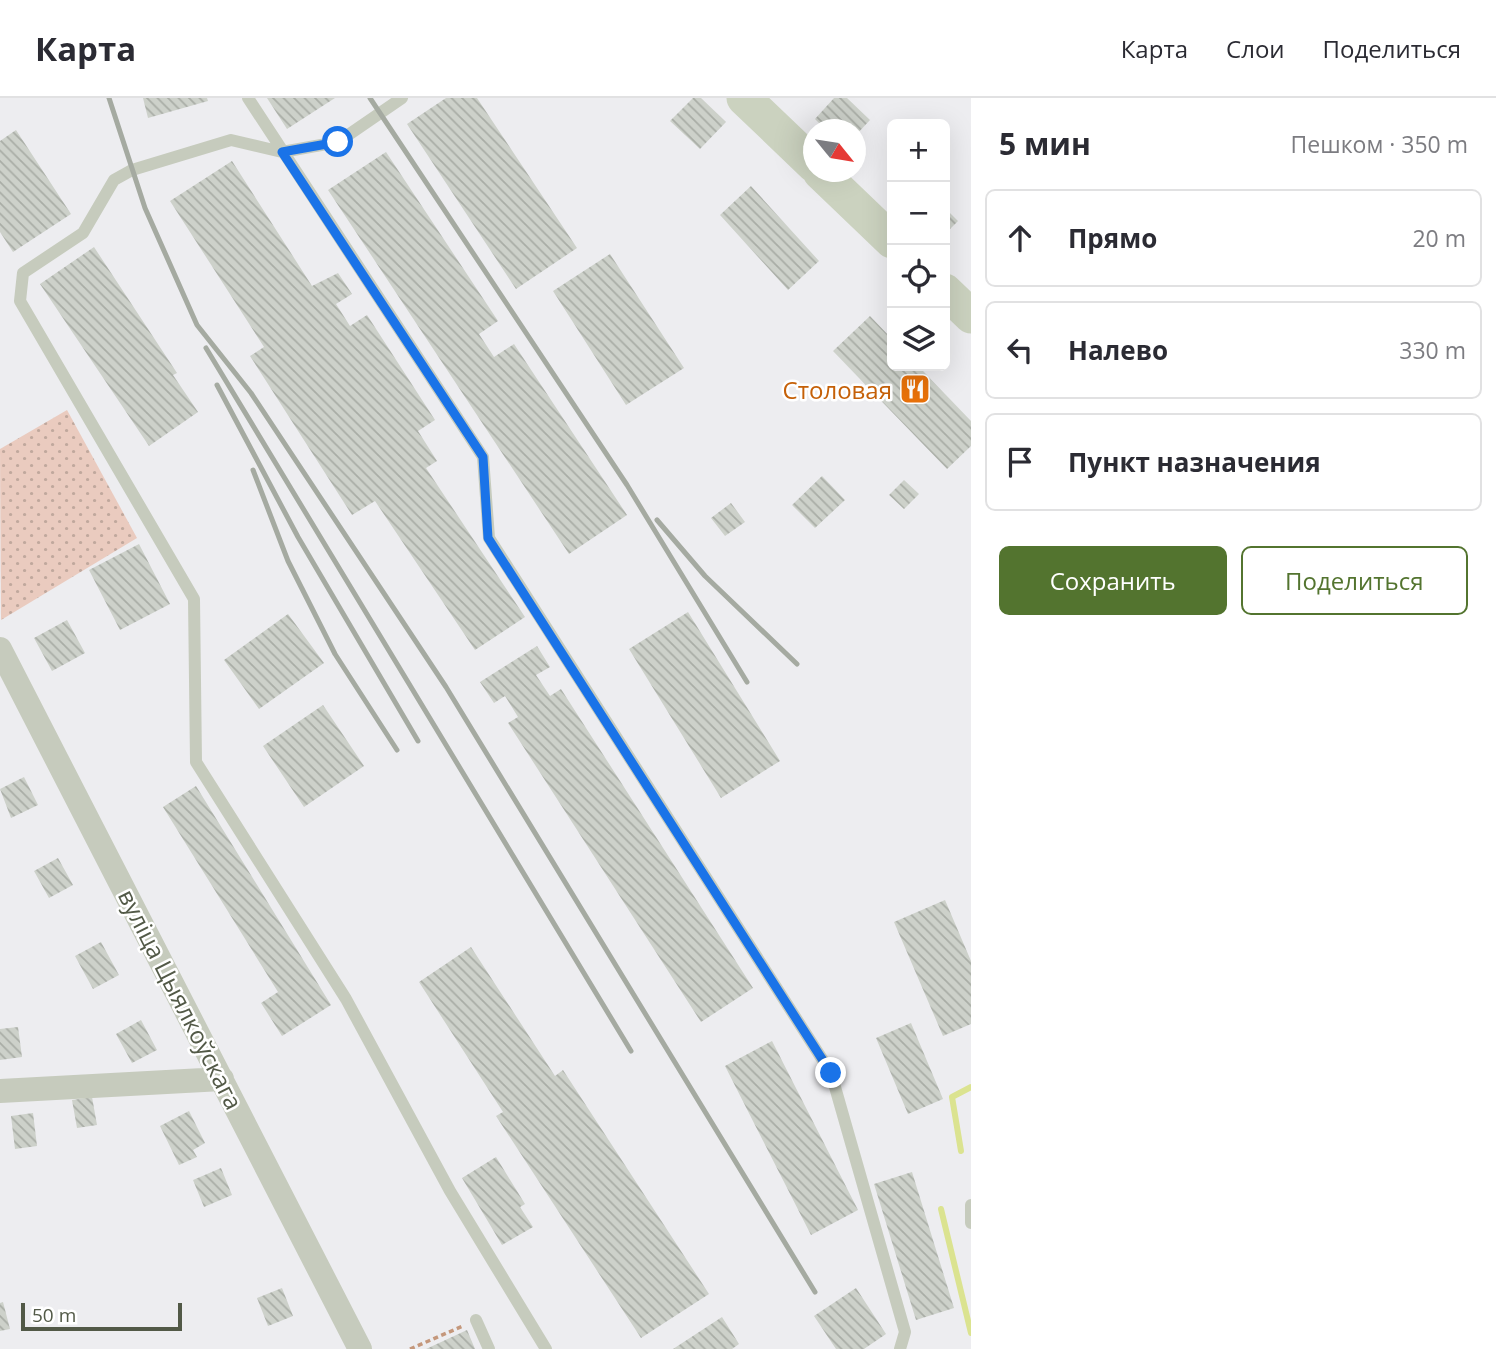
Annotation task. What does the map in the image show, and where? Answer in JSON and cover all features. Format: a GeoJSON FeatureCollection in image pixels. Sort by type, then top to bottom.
{"type":"FeatureCollection","features":[{"type":"Feature","properties":{"kind":"street"},"geometry":{"type":"LineString","coordinates":[[744,98],[803,154]]}},
{"type":"Feature","properties":{"kind":"street"},"geometry":{"type":"LineString","coordinates":[[830,182],[887,236]]}},
{"type":"Feature","properties":{"kind":"street"},"geometry":{"type":"LineString","coordinates":[[950,296],[971,316]]}},
{"type":"Feature","properties":{"kind":"street","name":"вуліца Цыялкоўскага"},"geometry":{"type":"LineString","coordinates":[[0,649],[360,1349]]}},
{"type":"Feature","properties":{"kind":"street"},"geometry":{"type":"LineString","coordinates":[[0,1091],[222,1079]]}},
{"type":"Feature","properties":{"kind":"lane"},"geometry":{"type":"LineString","coordinates":[[248,98],[483,457],[488,538],[831,1073],[905,1332],[900,1349]]}},
{"type":"Feature","properties":{"kind":"lane"},"geometry":{"type":"LineString","coordinates":[[402,98],[338,142],[282,152],[230,140],[132,170],[114,180],[83,233],[23,273],[20,301],[194,599],[196,762],[346,999],[450,1191],[546,1349]]}},
{"type":"Feature","properties":{"kind":"lane"},"geometry":{"type":"LineString","coordinates":[[971,1205],[971,1223]]}},
{"type":"Feature","properties":{"kind":"lane"},"geometry":{"type":"LineString","coordinates":[[477,1320],[489,1349]]}},
{"type":"Feature","properties":{"kind":"path"},"geometry":{"type":"LineString","coordinates":[[410,1349],[477,1320]]}},
{"type":"Feature","properties":{"kind":"shaded area"},"geometry":{"type":"Polygon","coordinates":[[[67,410],[137,538],[1,620],[0,449],[67,410]]]}},
{"type":"Feature","properties":{"kind":"building"},"geometry":{"type":"Polygon","coordinates":[[[143,98],[207,98],[208,101],[148,118],[143,98]]]}},
{"type":"Feature","properties":{"kind":"building"},"geometry":{"type":"Polygon","coordinates":[[[267,98],[335,98],[287,129],[267,98]]]}},
{"type":"Feature","properties":{"kind":"building"},"geometry":{"type":"Polygon","coordinates":[[[446,98],[477,98],[577,248],[516,289],[407,124],[446,98]]]}},
{"type":"Feature","properties":{"kind":"building"},"geometry":{"type":"Polygon","coordinates":[[[693,98],[701,98],[726,122],[700,149],[670,121],[693,98]]]}},
{"type":"Feature","properties":{"kind":"building"},"geometry":{"type":"Polygon","coordinates":[[[834,98],[847,98],[870,120],[866,124],[866,119],[815,119],[834,98]]]}},
{"type":"Feature","properties":{"kind":"building"},"geometry":{"type":"Polygon","coordinates":[[[16,130],[71,214],[13,252],[0,232],[0,141],[16,130]]]}},
{"type":"Feature","properties":{"kind":"building"},"geometry":{"type":"Polygon","coordinates":[[[386,152],[498,321],[479,334],[494,357],[514,344],[627,515],[569,554],[328,190],[386,152]]]}},
{"type":"Feature","properties":{"kind":"building"},"geometry":{"type":"Polygon","coordinates":[[[232,161],[312,286],[338,273],[352,294],[336,304],[350,326],[367,315],[435,420],[418,431],[437,461],[426,468],[525,617],[475,650],[375,501],[352,515],[250,356],[264,347],[170,201],[232,161]]]}},
{"type":"Feature","properties":{"kind":"building"},"geometry":{"type":"Polygon","coordinates":[[[751,186],[819,261],[788,290],[720,215],[751,186]]]}},
{"type":"Feature","properties":{"kind":"building"},"geometry":{"type":"Polygon","coordinates":[[[950,213],[958,221],[950,229],[950,213]]]}},
{"type":"Feature","properties":{"kind":"building"},"geometry":{"type":"Polygon","coordinates":[[[94,247],[177,373],[173,375],[198,412],[149,446],[40,284],[94,247]]]}},
{"type":"Feature","properties":{"kind":"building"},"geometry":{"type":"Polygon","coordinates":[[[610,254],[684,368],[626,405],[553,291],[610,254]]]}},
{"type":"Feature","properties":{"kind":"building"},"geometry":{"type":"Polygon","coordinates":[[[870,316],[887,334],[887,371],[923,371],[971,421],[971,446],[947,469],[833,351],[870,316]]]}},
{"type":"Feature","properties":{"kind":"building"},"geometry":{"type":"Polygon","coordinates":[[[822,476],[845,500],[815,528],[792,505],[822,476]]]}},
{"type":"Feature","properties":{"kind":"building"},"geometry":{"type":"Polygon","coordinates":[[[904,480],[919,494],[904,509],[889,495],[904,480]]]}},
{"type":"Feature","properties":{"kind":"building"},"geometry":{"type":"Polygon","coordinates":[[[731,503],[745,522],[725,536],[711,518],[731,503]]]}},
{"type":"Feature","properties":{"kind":"building"},"geometry":{"type":"Polygon","coordinates":[[[139,544],[170,604],[120,630],[89,570],[139,544]]]}},
{"type":"Feature","properties":{"kind":"building"},"geometry":{"type":"Polygon","coordinates":[[[688,612],[780,761],[721,798],[629,649],[688,612]]]}},
{"type":"Feature","properties":{"kind":"building"},"geometry":{"type":"Polygon","coordinates":[[[288,614],[324,663],[259,709],[224,660],[288,614]]]}},
{"type":"Feature","properties":{"kind":"building"},"geometry":{"type":"Polygon","coordinates":[[[67,620],[85,653],[52,671],[34,638],[67,620]]]}},
{"type":"Feature","properties":{"kind":"building"},"geometry":{"type":"Polygon","coordinates":[[[537,646],[550,667],[536,675],[550,696],[561,689],[753,988],[701,1022],[508,723],[518,717],[505,696],[494,703],[480,682],[537,646]]]}},
{"type":"Feature","properties":{"kind":"building"},"geometry":{"type":"Polygon","coordinates":[[[323,705],[364,766],[304,807],[263,746],[323,705]]]}},
{"type":"Feature","properties":{"kind":"building"},"geometry":{"type":"Polygon","coordinates":[[[24,777],[38,805],[11,818],[0,789],[24,777]]]}},
{"type":"Feature","properties":{"kind":"building"},"geometry":{"type":"Polygon","coordinates":[[[196,786],[331,1005],[282,1036],[261,1003],[278,992],[163,807],[196,786]]]}},
{"type":"Feature","properties":{"kind":"building"},"geometry":{"type":"Polygon","coordinates":[[[58,858],[73,885],[49,898],[34,871],[58,858]]]}},
{"type":"Feature","properties":{"kind":"building"},"geometry":{"type":"Polygon","coordinates":[[[945,900],[971,961],[971,1024],[943,1036],[894,922],[945,900]]]}},
{"type":"Feature","properties":{"kind":"building"},"geometry":{"type":"Polygon","coordinates":[[[101,942],[119,975],[93,989],[75,956],[101,942]]]}},
{"type":"Feature","properties":{"kind":"building"},"geometry":{"type":"Polygon","coordinates":[[[471,947],[555,1076],[563,1070],[709,1294],[641,1338],[496,1116],[503,1112],[419,982],[471,947]]]}},
{"type":"Feature","properties":{"kind":"building"},"geometry":{"type":"Polygon","coordinates":[[[141,1020],[157,1050],[132,1063],[116,1034],[141,1020]]]}},
{"type":"Feature","properties":{"kind":"building"},"geometry":{"type":"Polygon","coordinates":[[[911,1023],[943,1099],[908,1114],[876,1038],[911,1023]]]}},
{"type":"Feature","properties":{"kind":"building"},"geometry":{"type":"Polygon","coordinates":[[[18,1027],[22,1057],[0,1060],[0,1029],[18,1027]]]}},
{"type":"Feature","properties":{"kind":"building"},"geometry":{"type":"Polygon","coordinates":[[[772,1041],[858,1210],[811,1235],[725,1066],[772,1041]]]}},
{"type":"Feature","properties":{"kind":"building"},"geometry":{"type":"Polygon","coordinates":[[[92,1097],[97,1125],[77,1128],[72,1100],[92,1097]]]}},
{"type":"Feature","properties":{"kind":"building"},"geometry":{"type":"Polygon","coordinates":[[[189,1111],[205,1143],[193,1150],[197,1157],[179,1165],[160,1126],[189,1111]]]}},
{"type":"Feature","properties":{"kind":"building"},"geometry":{"type":"Polygon","coordinates":[[[33,1113],[37,1146],[15,1149],[11,1116],[33,1113]]]}},
{"type":"Feature","properties":{"kind":"building"},"geometry":{"type":"Polygon","coordinates":[[[496,1157],[525,1204],[520,1207],[533,1227],[502,1245],[462,1178],[496,1157]]]}},
{"type":"Feature","properties":{"kind":"building"},"geometry":{"type":"Polygon","coordinates":[[[221,1168],[232,1195],[204,1207],[193,1180],[221,1168]]]}},
{"type":"Feature","properties":{"kind":"building"},"geometry":{"type":"Polygon","coordinates":[[[912,1172],[954,1308],[916,1320],[874,1184],[912,1172]]]}},
{"type":"Feature","properties":{"kind":"building"},"geometry":{"type":"Polygon","coordinates":[[[282,1288],[293,1316],[268,1326],[257,1298],[282,1288]]]}},
{"type":"Feature","properties":{"kind":"building"},"geometry":{"type":"Polygon","coordinates":[[[856,1288],[886,1334],[864,1349],[836,1349],[814,1316],[856,1288]]]}},
{"type":"Feature","properties":{"kind":"building"},"geometry":{"type":"Polygon","coordinates":[[[3,1302],[10,1329],[0,1331],[0,1303],[3,1302]]]}},
{"type":"Feature","properties":{"kind":"building"},"geometry":{"type":"Polygon","coordinates":[[[722,1317],[739,1344],[732,1349],[673,1349],[722,1317]]]}},
{"type":"Feature","properties":{"kind":"building"},"geometry":{"type":"Polygon","coordinates":[[[467,1330],[475,1349],[426,1349],[467,1330]]]}},
{"type":"Feature","properties":{"kind":"waterway"},"geometry":{"type":"LineString","coordinates":[[961,1151],[952,1097],[971,1087]]}},
{"type":"Feature","properties":{"kind":"waterway"},"geometry":{"type":"LineString","coordinates":[[941,1209],[971,1333]]}},
{"type":"Feature","properties":{"kind":"railway"},"geometry":{"type":"LineString","coordinates":[[109,98],[145,208],[197,325],[251,393],[446,687],[815,1292]]}},
{"type":"Feature","properties":{"kind":"railway"},"geometry":{"type":"LineString","coordinates":[[370,98],[627,485],[747,682]]}},
{"type":"Feature","properties":{"kind":"railway"},"geometry":{"type":"LineString","coordinates":[[206,348],[631,1051]]}},
{"type":"Feature","properties":{"kind":"railway"},"geometry":{"type":"LineString","coordinates":[[217,385],[298,537],[418,741]]}},
{"type":"Feature","properties":{"kind":"railway"},"geometry":{"type":"LineString","coordinates":[[253,470],[288,561],[335,654],[397,750]]}},
{"type":"Feature","properties":{"kind":"railway"},"geometry":{"type":"LineString","coordinates":[[657,520],[705,576],[797,664]]}},
{"type":"Feature","properties":{"kind":"place","name":"Столовая"},"geometry":{"type":"Point","coordinates":[915,389]}},
{"type":"Feature","properties":{"kind":"route"},"geometry":{"type":"LineString","coordinates":[[338,142],[282,152],[483,457],[488,538],[572,665],[831,1073]]}}]}
